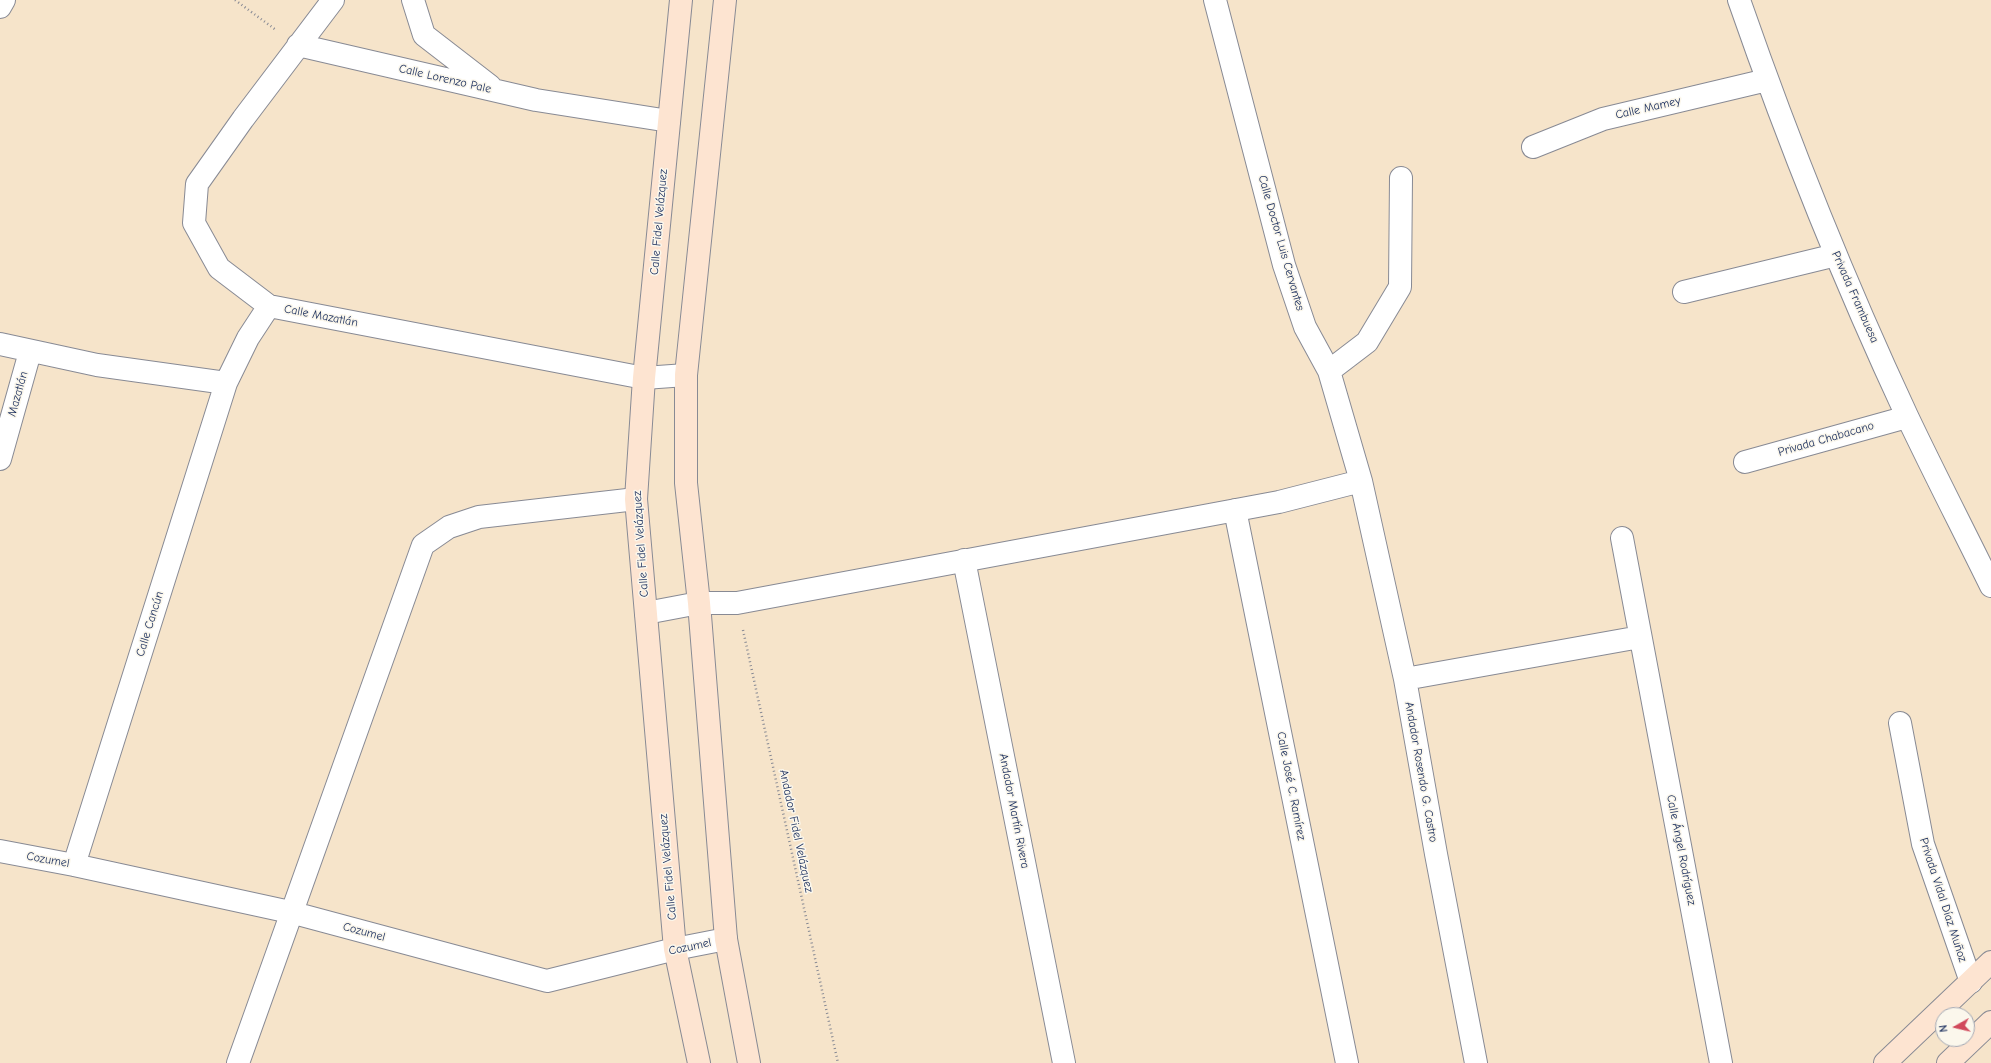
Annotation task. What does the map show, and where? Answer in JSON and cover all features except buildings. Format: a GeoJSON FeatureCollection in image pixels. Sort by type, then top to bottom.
{"type":"FeatureCollection","features":[{"type":"Feature","properties":{"kind":"street"},"geometry":{"type":"LineString","coordinates":[[0,6],[4,0]]}},
{"type":"Feature","properties":{"kind":"street"},"geometry":{"type":"LineString","coordinates":[[269,306],[220,268],[194,223],[197,184],[298,45],[333,0]]}},
{"type":"Feature","properties":{"kind":"street"},"geometry":{"type":"LineString","coordinates":[[414,0],[424,35],[496,90]]}},
{"type":"Feature","properties":{"kind":"street","name":"Calle Fidel Velázquez"},"geometry":{"type":"LineString","coordinates":[[681,0],[644,378],[636,499],[675,950],[699,1063]]}},
{"type":"Feature","properties":{"kind":"street"},"geometry":{"type":"LineString","coordinates":[[725,0],[686,375],[686,483],[699,603],[726,939],[749,1063]]}},
{"type":"Feature","properties":{"kind":"street","name":"Calle Doctor Luis Cervantes"},"geometry":{"type":"LineString","coordinates":[[1215,0],[1284,265],[1306,327],[1329,371],[1361,481]]}},
{"type":"Feature","properties":{"kind":"street","name":"Privada Frambuesa"},"geometry":{"type":"LineString","coordinates":[[1739,0],[1767,80],[1836,255],[1907,417],[1991,586]]}},
{"type":"Feature","properties":{"kind":"street","name":"Calle Lorenzo Pale"},"geometry":{"type":"LineString","coordinates":[[298,45],[536,100],[669,121]]}},
{"type":"Feature","properties":{"kind":"street","name":"Calle Mamey"},"geometry":{"type":"LineString","coordinates":[[1532,147],[1603,119],[1767,80]]}},
{"type":"Feature","properties":{"kind":"street"},"geometry":{"type":"LineString","coordinates":[[1329,371],[1367,342],[1400,287],[1401,178]]}},
{"type":"Feature","properties":{"kind":"street"},"geometry":{"type":"LineString","coordinates":[[1684,292],[1836,255]]}},
{"type":"Feature","properties":{"kind":"street","name":"Calle Mazatlán"},"geometry":{"type":"LineString","coordinates":[[226,384],[248,338],[269,306],[644,378],[686,375]]}},
{"type":"Feature","properties":{"kind":"street"},"geometry":{"type":"LineString","coordinates":[[0,344],[30,352],[97,365],[226,384]]}},
{"type":"Feature","properties":{"kind":"street","name":"Mazatlán"},"geometry":{"type":"LineString","coordinates":[[0,459],[30,352]]}},
{"type":"Feature","properties":{"kind":"street","name":"Calle Cancún"},"geometry":{"type":"LineString","coordinates":[[74,865],[226,384]]}},
{"type":"Feature","properties":{"kind":"street","name":"Privada Chabacano"},"geometry":{"type":"LineString","coordinates":[[1745,462],[1907,417]]}},
{"type":"Feature","properties":{"kind":"street"},"geometry":{"type":"LineString","coordinates":[[646,613],[699,603],[737,603],[1279,502],[1361,481]]}},
{"type":"Feature","properties":{"kind":"street","name":"Andador Rosendo G. Castro"},"geometry":{"type":"LineString","coordinates":[[1361,481],[1405,679],[1436,854],[1476,1063]]}},
{"type":"Feature","properties":{"kind":"street"},"geometry":{"type":"LineString","coordinates":[[238,1063],[290,912],[315,848],[423,545],[449,527],[479,517],[636,499]]}},
{"type":"Feature","properties":{"kind":"street","name":"Calle José C. Ramírez"},"geometry":{"type":"LineString","coordinates":[[1235,510],[1348,1063]]}},
{"type":"Feature","properties":{"kind":"street","name":"Calle Ángel Rodríguez"},"geometry":{"type":"LineString","coordinates":[[1622,538],[1721,1063]]}},
{"type":"Feature","properties":{"kind":"street","name":"Andador Martín Rivera"},"geometry":{"type":"LineString","coordinates":[[964,560],[1064,1063]]}},
{"type":"Feature","properties":{"kind":"street"},"geometry":{"type":"LineString","coordinates":[[1405,679],[1640,637]]}},
{"type":"Feature","properties":{"kind":"street","name":"Privada Vidal Díaz Muñoz"},"geometry":{"type":"LineString","coordinates":[[1900,723],[1924,844],[1971,982]]}},
{"type":"Feature","properties":{"kind":"street","name":"Cozumel"},"geometry":{"type":"LineString","coordinates":[[0,851],[74,865],[290,912],[547,981],[726,939]]}},
{"type":"Feature","properties":{"kind":"street"},"geometry":{"type":"LineString","coordinates":[[1949,1007],[1991,962]]}},
{"type":"Feature","properties":{"kind":"street"},"geometry":{"type":"LineString","coordinates":[[1885,1063],[1935,1020]]}},
{"type":"Feature","properties":{"kind":"street"},"geometry":{"type":"LineString","coordinates":[[1957,1054],[1991,1022]]}},
{"type":"Feature","properties":{"kind":"path"},"geometry":{"type":"LineString","coordinates":[[235,0],[298,45]]}},
{"type":"Feature","properties":{"kind":"path","name":"Andador Fidel Velázquez"},"geometry":{"type":"LineString","coordinates":[[737,603],[838,1063]]}}]}
